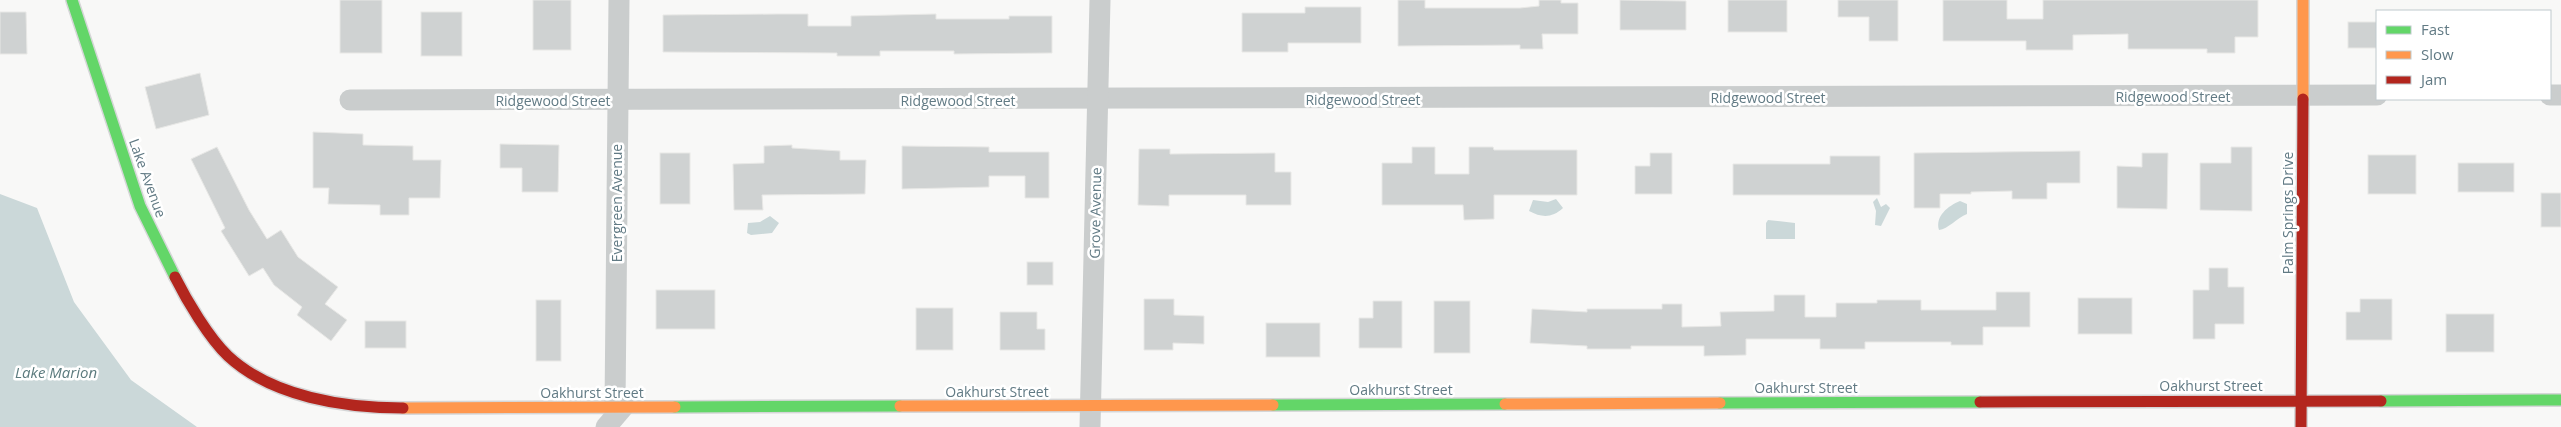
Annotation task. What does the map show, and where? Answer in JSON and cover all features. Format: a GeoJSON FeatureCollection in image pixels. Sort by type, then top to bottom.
{"type":"FeatureCollection","features":[{"type":"Feature","properties":{"kind":"street","name":"Lake Avenue"},"geometry":{"type":"LineString","coordinates":[[72,0],[140,206],[178,283],[212,336],[228,355],[248,372]]}},
{"type":"Feature","properties":{"kind":"street","name":"Evergreen Avenue"},"geometry":{"type":"LineString","coordinates":[[619,0],[616,100],[619,406]]}},
{"type":"Feature","properties":{"kind":"street","name":"Grove Avenue"},"geometry":{"type":"LineString","coordinates":[[1090,417],[1100,0]]}},
{"type":"Feature","properties":{"kind":"street","name":"Palm Springs Drive"},"geometry":{"type":"LineString","coordinates":[[2301,427],[2303,0]]}},
{"type":"Feature","properties":{"kind":"street","name":"Ridgewood Street"},"geometry":{"type":"LineString","coordinates":[[350,100],[1097,100],[2376,95]]}},
{"type":"Feature","properties":{"kind":"street","name":"Oakhurst Street"},"geometry":{"type":"LineString","coordinates":[[248,372],[280,387],[324,400],[384,408],[619,406],[1090,417],[2301,399],[2561,400]]}},
{"type":"Feature","properties":{"kind":"street"},"geometry":{"type":"LineString","coordinates":[[606,427],[619,406]]}},
{"type":"Feature","properties":{"kind":"water","name":"Lake Marion"},"geometry":{"type":"Polygon","coordinates":[[[0,194],[37,208],[74,302],[131,380],[197,427],[0,427],[0,194]]]}},
{"type":"Feature","properties":{"kind":"water"},"geometry":{"type":"Polygon","coordinates":[[[1877,198],[1881,207],[1886,204],[1890,208],[1881,226],[1875,225],[1876,211],[1873,202],[1877,198]]]}},
{"type":"Feature","properties":{"kind":"water"},"geometry":{"type":"Polygon","coordinates":[[[1556,199],[1563,208],[1555,214],[1543,216],[1529,211],[1533,200],[1548,202],[1556,199]]]}},
{"type":"Feature","properties":{"kind":"water"},"geometry":{"type":"Polygon","coordinates":[[[1960,201],[1967,204],[1967,214],[1946,228],[1939,230],[1938,225],[1941,216],[1951,206],[1960,201]]]}},
{"type":"Feature","properties":{"kind":"water"},"geometry":{"type":"Polygon","coordinates":[[[770,216],[779,223],[772,233],[751,235],[747,233],[748,223],[760,222],[770,216]]]}},
{"type":"Feature","properties":{"kind":"water"},"geometry":{"type":"Polygon","coordinates":[[[1768,220],[1795,223],[1795,239],[1766,239],[1766,223],[1768,220]]]}},
{"type":"Feature","properties":{"kind":"building"},"geometry":{"type":"Polygon","coordinates":[[[340,0],[382,0],[382,53],[340,53],[340,0]]]}},
{"type":"Feature","properties":{"kind":"building"},"geometry":{"type":"Polygon","coordinates":[[[533,0],[571,0],[571,50],[533,50],[533,0]]]}},
{"type":"Feature","properties":{"kind":"building"},"geometry":{"type":"Polygon","coordinates":[[[1398,0],[1425,0],[1425,8],[1520,8],[1539,6],[1539,0],[1561,0],[1561,3],[1578,3],[1578,34],[1542,34],[1543,49],[1520,49],[1520,45],[1398,46],[1398,0]]]}},
{"type":"Feature","properties":{"kind":"building"},"geometry":{"type":"Polygon","coordinates":[[[1620,0],[1686,1],[1686,30],[1620,30],[1620,0]]]}},
{"type":"Feature","properties":{"kind":"building"},"geometry":{"type":"Polygon","coordinates":[[[1728,0],[1787,0],[1787,32],[1728,32],[1728,0]]]}},
{"type":"Feature","properties":{"kind":"building"},"geometry":{"type":"Polygon","coordinates":[[[1838,0],[1898,0],[1898,41],[1869,41],[1869,17],[1838,17],[1838,0]]]}},
{"type":"Feature","properties":{"kind":"building"},"geometry":{"type":"Polygon","coordinates":[[[1943,0],[2007,0],[2007,19],[2043,19],[2043,0],[2258,0],[2258,37],[2235,37],[2235,53],[2207,53],[2207,49],[2128,49],[2128,34],[2073,35],[2073,50],[2026,50],[2026,41],[1943,41],[1943,0]]]}},
{"type":"Feature","properties":{"kind":"building"},"geometry":{"type":"Polygon","coordinates":[[[1305,7],[1361,7],[1361,43],[1288,43],[1288,52],[1242,52],[1242,13],[1305,13],[1305,7]]]}},
{"type":"Feature","properties":{"kind":"building"},"geometry":{"type":"Polygon","coordinates":[[[0,12],[26,12],[27,54],[0,54],[0,12]]]}},
{"type":"Feature","properties":{"kind":"building"},"geometry":{"type":"Polygon","coordinates":[[[421,12],[462,12],[462,56],[421,56],[421,12]]]}},
{"type":"Feature","properties":{"kind":"building"},"geometry":{"type":"Polygon","coordinates":[[[808,14],[808,26],[851,26],[851,16],[936,14],[936,19],[1009,19],[1009,16],[1052,16],[1052,53],[954,54],[954,51],[880,51],[880,56],[837,56],[837,53],[663,52],[663,15],[808,14]]]}},
{"type":"Feature","properties":{"kind":"building"},"geometry":{"type":"Polygon","coordinates":[[[2348,22],[2376,22],[2376,48],[2348,48],[2348,22]]]}},
{"type":"Feature","properties":{"kind":"building"},"geometry":{"type":"Polygon","coordinates":[[[200,73],[209,115],[156,129],[145,87],[200,73]]]}},
{"type":"Feature","properties":{"kind":"building"},"geometry":{"type":"Polygon","coordinates":[[[313,132],[363,134],[363,145],[413,146],[413,160],[441,160],[440,198],[409,198],[409,215],[380,215],[380,205],[328,204],[329,188],[313,188],[313,132]]]}},
{"type":"Feature","properties":{"kind":"building"},"geometry":{"type":"Polygon","coordinates":[[[500,144],[559,145],[558,192],[522,192],[522,168],[500,168],[500,144]]]}},
{"type":"Feature","properties":{"kind":"building"},"geometry":{"type":"Polygon","coordinates":[[[792,145],[792,148],[840,151],[840,160],[866,160],[865,194],[762,195],[763,210],[734,210],[733,164],[764,163],[764,146],[792,145]]]}},
{"type":"Feature","properties":{"kind":"building"},"geometry":{"type":"Polygon","coordinates":[[[902,146],[989,147],[989,152],[1049,152],[1049,198],[1025,198],[1025,176],[989,176],[989,187],[902,189],[902,146]]]}},
{"type":"Feature","properties":{"kind":"building"},"geometry":{"type":"Polygon","coordinates":[[[217,147],[249,210],[267,239],[281,230],[298,257],[338,287],[325,304],[347,320],[331,341],[297,315],[302,307],[274,285],[263,268],[249,276],[221,231],[225,228],[191,159],[217,147]]]}},
{"type":"Feature","properties":{"kind":"building"},"geometry":{"type":"Polygon","coordinates":[[[1412,147],[1435,147],[1435,174],[1469,174],[1469,147],[1493,147],[1494,150],[1577,150],[1577,195],[1494,195],[1494,219],[1464,220],[1463,205],[1382,205],[1382,163],[1412,163],[1412,147]]]}},
{"type":"Feature","properties":{"kind":"building"},"geometry":{"type":"Polygon","coordinates":[[[2231,147],[2252,147],[2252,211],[2200,210],[2200,163],[2231,163],[2231,147]]]}},
{"type":"Feature","properties":{"kind":"building"},"geometry":{"type":"Polygon","coordinates":[[[1139,149],[1170,149],[1170,154],[1275,153],[1275,172],[1291,172],[1291,205],[1246,205],[1246,195],[1169,195],[1169,206],[1138,205],[1139,149]]]}},
{"type":"Feature","properties":{"kind":"building"},"geometry":{"type":"Polygon","coordinates":[[[2080,151],[2080,183],[2047,183],[2047,199],[2012,199],[2012,191],[1940,194],[1940,208],[1914,208],[1914,153],[2080,151]]]}},
{"type":"Feature","properties":{"kind":"building"},"geometry":{"type":"Polygon","coordinates":[[[660,153],[690,153],[690,204],[660,204],[660,153]]]}},
{"type":"Feature","properties":{"kind":"building"},"geometry":{"type":"Polygon","coordinates":[[[1650,153],[1672,153],[1672,194],[1635,194],[1635,166],[1650,166],[1650,153]]]}},
{"type":"Feature","properties":{"kind":"building"},"geometry":{"type":"Polygon","coordinates":[[[2142,153],[2168,153],[2167,209],[2117,208],[2117,166],[2142,167],[2142,153]]]}},
{"type":"Feature","properties":{"kind":"building"},"geometry":{"type":"Polygon","coordinates":[[[2368,155],[2416,155],[2416,194],[2368,194],[2368,155]]]}},
{"type":"Feature","properties":{"kind":"building"},"geometry":{"type":"Polygon","coordinates":[[[1830,156],[1880,156],[1880,195],[1733,195],[1733,164],[1830,164],[1830,156]]]}},
{"type":"Feature","properties":{"kind":"building"},"geometry":{"type":"Polygon","coordinates":[[[2458,163],[2514,163],[2514,192],[2458,192],[2458,163]]]}},
{"type":"Feature","properties":{"kind":"building"},"geometry":{"type":"Polygon","coordinates":[[[2541,193],[2561,193],[2561,227],[2541,227],[2541,193]]]}},
{"type":"Feature","properties":{"kind":"building"},"geometry":{"type":"Polygon","coordinates":[[[1027,262],[1053,262],[1053,285],[1027,285],[1027,262]]]}},
{"type":"Feature","properties":{"kind":"building"},"geometry":{"type":"Polygon","coordinates":[[[2209,268],[2228,268],[2228,287],[2244,287],[2244,324],[2215,324],[2215,339],[2193,339],[2193,290],[2209,290],[2209,268]]]}},
{"type":"Feature","properties":{"kind":"building"},"geometry":{"type":"Polygon","coordinates":[[[656,290],[715,290],[715,329],[656,329],[656,290]]]}},
{"type":"Feature","properties":{"kind":"building"},"geometry":{"type":"Polygon","coordinates":[[[1996,292],[2030,292],[2030,327],[1983,327],[1983,345],[1951,345],[1951,342],[1865,342],[1865,349],[1820,349],[1820,339],[1746,339],[1746,355],[1704,356],[1704,346],[1631,346],[1631,349],[1587,349],[1587,346],[1530,343],[1532,309],[1587,312],[1587,309],[1662,309],[1662,304],[1682,304],[1682,327],[1721,326],[1720,312],[1774,311],[1774,295],[1805,295],[1805,317],[1836,317],[1836,303],[1877,303],[1877,300],[1921,300],[1921,310],[1996,310],[1996,292]]]}},
{"type":"Feature","properties":{"kind":"building"},"geometry":{"type":"Polygon","coordinates":[[[2078,298],[2132,298],[2132,334],[2078,334],[2078,298]]]}},
{"type":"Feature","properties":{"kind":"building"},"geometry":{"type":"Polygon","coordinates":[[[1144,299],[1174,299],[1174,315],[1204,316],[1204,344],[1173,343],[1173,350],[1144,350],[1144,299]]]}},
{"type":"Feature","properties":{"kind":"building"},"geometry":{"type":"Polygon","coordinates":[[[2360,299],[2392,299],[2392,340],[2346,340],[2346,312],[2360,312],[2360,299]]]}},
{"type":"Feature","properties":{"kind":"building"},"geometry":{"type":"Polygon","coordinates":[[[536,300],[561,300],[561,361],[536,361],[536,300]]]}},
{"type":"Feature","properties":{"kind":"building"},"geometry":{"type":"Polygon","coordinates":[[[1373,301],[1402,301],[1402,348],[1359,348],[1359,318],[1373,318],[1373,301]]]}},
{"type":"Feature","properties":{"kind":"building"},"geometry":{"type":"Polygon","coordinates":[[[1434,301],[1470,301],[1470,353],[1434,353],[1434,301]]]}},
{"type":"Feature","properties":{"kind":"building"},"geometry":{"type":"Polygon","coordinates":[[[916,308],[953,308],[953,350],[916,350],[916,308]]]}},
{"type":"Feature","properties":{"kind":"building"},"geometry":{"type":"Polygon","coordinates":[[[1000,312],[1037,312],[1037,329],[1045,329],[1045,350],[1000,350],[1000,312]]]}},
{"type":"Feature","properties":{"kind":"building"},"geometry":{"type":"Polygon","coordinates":[[[2446,314],[2494,314],[2494,352],[2446,352],[2446,314]]]}},
{"type":"Feature","properties":{"kind":"building"},"geometry":{"type":"Polygon","coordinates":[[[365,321],[406,321],[406,348],[365,348],[365,321]]]}},
{"type":"Feature","properties":{"kind":"building"},"geometry":{"type":"Polygon","coordinates":[[[1266,323],[1320,323],[1320,357],[1266,357],[1266,323]]]}},
{"type":"Feature","properties":{"kind":"traffic: fast"},"geometry":{"type":"LineString","coordinates":[[72,0],[140,206],[175,277]]}},
{"type":"Feature","properties":{"kind":"traffic: fast"},"geometry":{"type":"LineString","coordinates":[[2381,401],[2561,400]]}},
{"type":"Feature","properties":{"kind":"traffic: fast"},"geometry":{"type":"LineString","coordinates":[[1720,403],[1980,402]]}},
{"type":"Feature","properties":{"kind":"traffic: fast"},"geometry":{"type":"LineString","coordinates":[[1273,405],[1505,404]]}},
{"type":"Feature","properties":{"kind":"traffic: fast"},"geometry":{"type":"LineString","coordinates":[[675,407],[900,406]]}},
{"type":"Feature","properties":{"kind":"traffic: slow"},"geometry":{"type":"LineString","coordinates":[[2303,0],[2303,99]]}},
{"type":"Feature","properties":{"kind":"traffic: slow"},"geometry":{"type":"LineString","coordinates":[[1505,404],[1720,403]]}},
{"type":"Feature","properties":{"kind":"traffic: slow"},"geometry":{"type":"LineString","coordinates":[[900,406],[1273,405]]}},
{"type":"Feature","properties":{"kind":"traffic: slow"},"geometry":{"type":"LineString","coordinates":[[403,408],[675,407]]}},
{"type":"Feature","properties":{"kind":"traffic: jam"},"geometry":{"type":"LineString","coordinates":[[2301,427],[2303,99]]}},
{"type":"Feature","properties":{"kind":"traffic: jam"},"geometry":{"type":"LineString","coordinates":[[175,277],[192,308],[213,339],[228,356],[246,370],[287,390],[310,397],[357,406],[403,408]]}},
{"type":"Feature","properties":{"kind":"traffic: jam"},"geometry":{"type":"LineString","coordinates":[[1980,402],[2381,401]]}}]}
